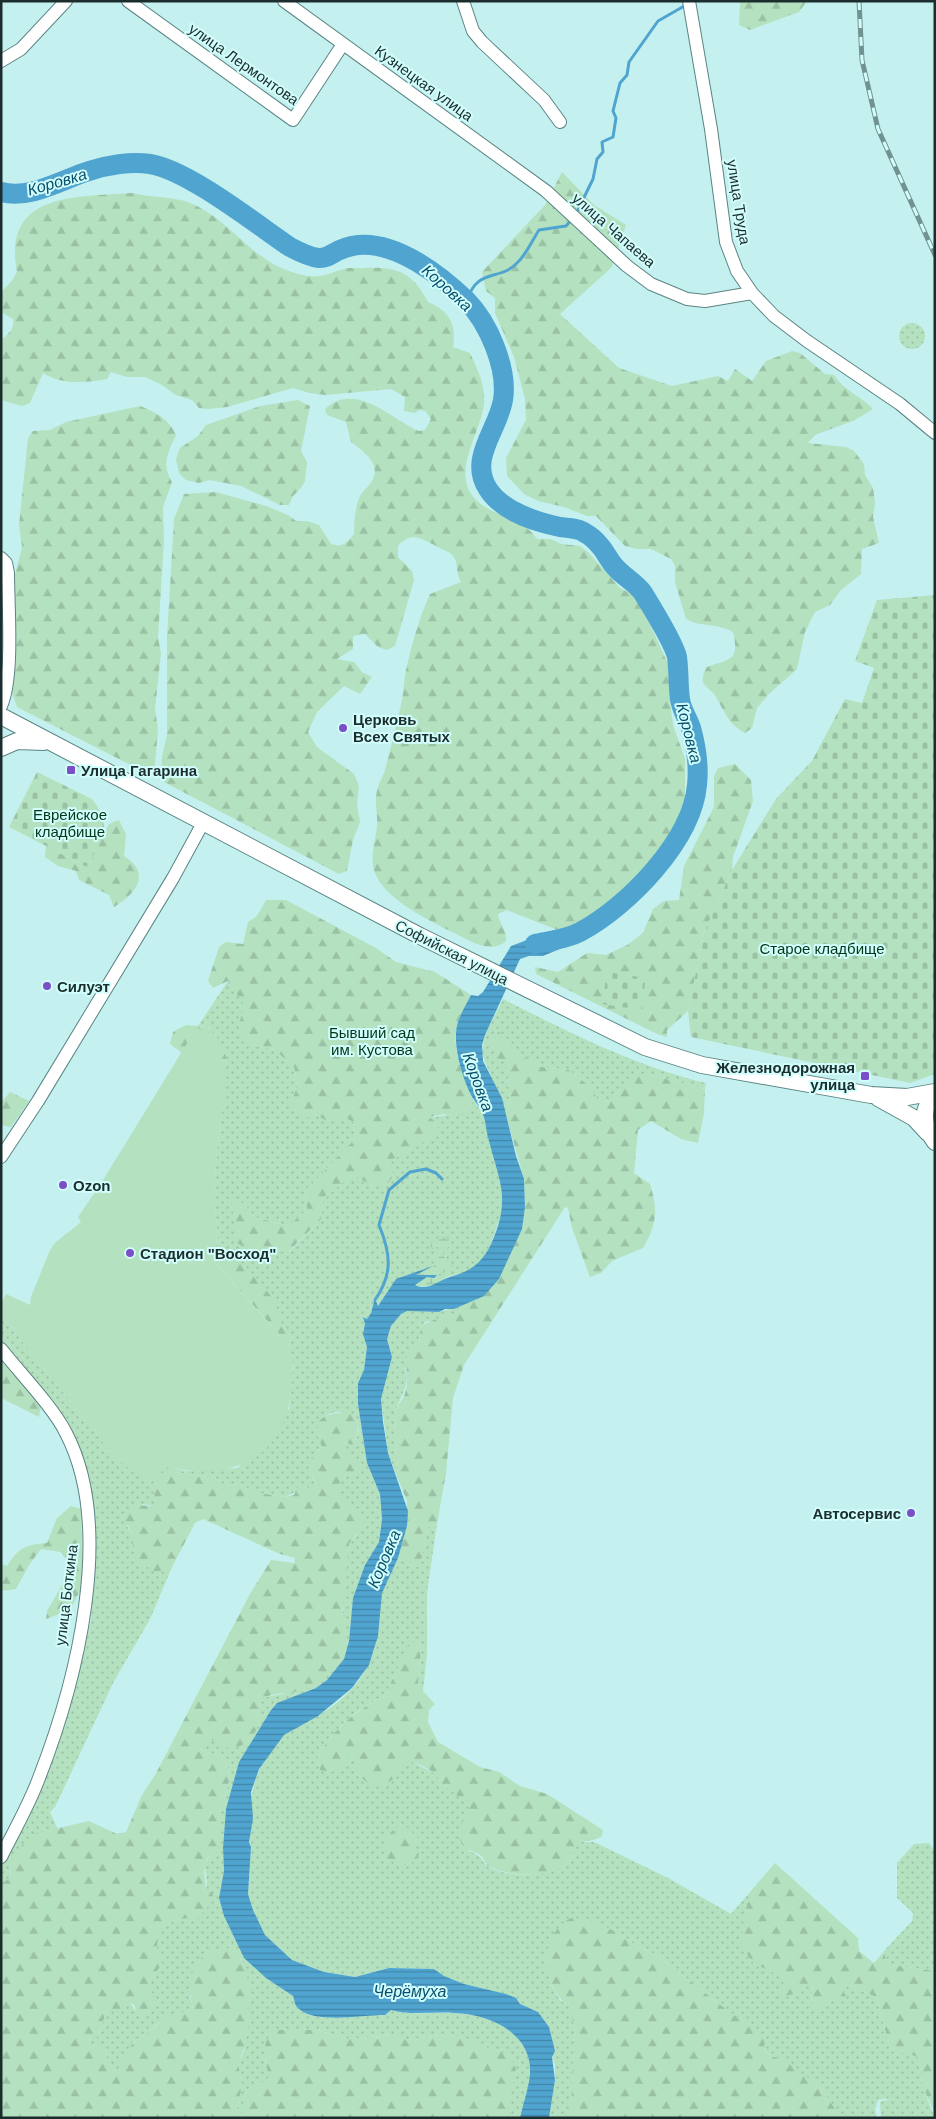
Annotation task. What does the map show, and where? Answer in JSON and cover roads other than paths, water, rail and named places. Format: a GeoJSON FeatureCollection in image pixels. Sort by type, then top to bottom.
{"type":"FeatureCollection","features":[{"type":"Feature","properties":{"kind":"main road","name":"Софийская улица"},"geometry":{"type":"LineString","coordinates":[[1,716],[477,965],[631,1041],[672,1057],[721,1069],[872,1095],[907,1097],[935,1093]]}},
{"type":"Feature","properties":{"kind":"main road","name":"Софийская улица"},"geometry":{"type":"LineString","coordinates":[[1,748],[17,740],[56,744]]}},
{"type":"Feature","properties":{"kind":"main road"},"geometry":{"type":"LineString","coordinates":[[931,1137],[925,1114],[928,1103],[935,1093]]}},
{"type":"Feature","properties":{"kind":"main road","name":"Софийская улица"},"geometry":{"type":"LineString","coordinates":[[872,1095],[914,1118],[931,1137]]}},
{"type":"Feature","properties":{"kind":"street"},"geometry":{"type":"LineString","coordinates":[[5,59],[21,49],[66,1]]}},
{"type":"Feature","properties":{"kind":"street","name":"улица Лермонтова"},"geometry":{"type":"LineString","coordinates":[[128,1],[293,120],[343,44]]}},
{"type":"Feature","properties":{"kind":"street","name":"Кузнецкая улица"},"geometry":{"type":"LineString","coordinates":[[284,1],[546,191]]}},
{"type":"Feature","properties":{"kind":"street"},"geometry":{"type":"LineString","coordinates":[[463,1],[473,31],[482,42],[544,100],[560,122]]}},
{"type":"Feature","properties":{"kind":"street","name":"улица Труда"},"geometry":{"type":"LineString","coordinates":[[689,1],[714,145],[726,242],[737,271],[752,293],[788,327],[900,404],[935,433]]}},
{"type":"Feature","properties":{"kind":"street","name":"улица Чапаева"},"geometry":{"type":"LineString","coordinates":[[546,191],[627,266],[651,284],[687,299],[705,300],[752,293]]}},
{"type":"Feature","properties":{"kind":"street"},"geometry":{"type":"LineString","coordinates":[[1,558],[6,563],[8,574],[8,669],[6,691],[1,706]]}},
{"type":"Feature","properties":{"kind":"street"},"geometry":{"type":"LineString","coordinates":[[1,1156],[6,1138],[38,1101],[173,878],[203,822]]}},
{"type":"Feature","properties":{"kind":"street","name":"улица Боткина"},"geometry":{"type":"LineString","coordinates":[[1,1349],[66,1432],[80,1471],[89,1530],[88,1570],[82,1624],[64,1704],[38,1780],[1,1857]]}},
{"type":"Feature","properties":{"kind":"water","name":"Черёмуха"},"geometry":{"type":"Polygon","coordinates":[[[554,930],[567,946],[543,956],[529,956],[520,959],[482,1045],[483,1061],[502,1098],[516,1156],[524,1179],[525,1207],[522,1229],[499,1279],[484,1296],[454,1309],[445,1309],[439,1312],[407,1311],[401,1314],[391,1326],[387,1339],[392,1357],[381,1399],[383,1422],[388,1453],[408,1511],[407,1526],[398,1558],[382,1593],[378,1636],[369,1665],[352,1688],[318,1716],[284,1735],[259,1769],[251,1792],[253,1819],[249,1842],[251,1847],[248,1894],[253,1910],[265,1935],[292,1960],[324,1972],[355,1977],[389,1968],[434,1969],[444,1976],[464,1984],[516,1998],[520,2004],[538,2012],[549,2027],[555,2051],[552,2057],[555,2080],[549,2118],[520,2118],[530,2073],[529,2059],[524,2047],[506,2028],[481,2017],[455,2013],[407,2013],[391,2010],[385,2015],[340,2018],[307,2014],[297,2007],[293,1996],[266,1978],[244,1958],[224,1916],[219,1898],[224,1871],[223,1848],[226,1809],[239,1762],[277,1703],[316,1688],[327,1680],[344,1659],[349,1641],[353,1598],[365,1565],[379,1542],[382,1519],[380,1494],[367,1463],[358,1404],[358,1383],[364,1370],[367,1347],[363,1334],[365,1324],[363,1317],[367,1319],[371,1313],[375,1298],[378,1306],[396,1279],[433,1266],[416,1275],[437,1275],[434,1278],[427,1277],[415,1285],[425,1287],[474,1267],[487,1251],[499,1223],[502,1199],[499,1178],[481,1109],[470,1093],[460,1064],[456,1041],[456,1029],[459,1019],[471,995],[478,996],[483,992],[511,946],[554,930]]]}},
{"type":"Feature","properties":{"kind":"waterway"},"geometry":{"type":"LineString","coordinates":[[576,214],[593,179],[597,159],[603,152],[602,142],[613,137],[616,118],[613,111],[620,83],[627,75],[629,62],[658,21],[686,5]]}},
{"type":"Feature","properties":{"kind":"waterway","name":"Коровка"},"geometry":{"type":"LineString","coordinates":[[1,192],[12,194],[35,191],[111,165],[135,163],[166,168],[222,199],[290,247],[304,254],[322,258],[347,247],[358,245],[387,248],[402,254],[444,280],[466,300],[482,321],[500,361],[504,388],[500,411],[486,444],[481,467],[488,489],[502,504],[530,519],[560,527],[573,528],[587,534],[594,539],[616,568],[643,593],[672,643],[677,657],[681,703],[691,728],[697,756],[697,785],[692,806],[683,828],[670,850],[654,870],[636,889],[598,921],[580,932],[558,940],[535,944]]}},
{"type":"Feature","properties":{"kind":"waterway"},"geometry":{"type":"LineString","coordinates":[[467,301],[476,283],[489,276],[510,269],[517,263],[539,230],[566,226],[572,219]]}},
{"type":"Feature","properties":{"kind":"waterway"},"geometry":{"type":"LineString","coordinates":[[375,1300],[381,1291],[387,1272],[388,1255],[379,1225],[389,1190],[410,1172],[426,1169],[436,1173],[442,1179]]}},
{"type":"Feature","properties":{"kind":"railway"},"geometry":{"type":"LineString","coordinates":[[859,1],[862,60],[878,129],[935,255]]}},
{"type":"Feature","properties":{"kind":"place","name":"Церковь Всех Святых"},"geometry":{"type":"Point","coordinates":[343,728]}},
{"type":"Feature","properties":{"kind":"place","name":"Улица Гагарина"},"geometry":{"type":"Point","coordinates":[71,770]}},
{"type":"Feature","properties":{"kind":"place","name":"Силуэт"},"geometry":{"type":"Point","coordinates":[47,986]}},
{"type":"Feature","properties":{"kind":"place","name":"Железнодорожная улица"},"geometry":{"type":"Point","coordinates":[865,1076]}},
{"type":"Feature","properties":{"kind":"place","name":"Ozon"},"geometry":{"type":"Point","coordinates":[63,1185]}},
{"type":"Feature","properties":{"kind":"place","name":"Стадион \"Восход\""},"geometry":{"type":"Point","coordinates":[130,1253]}},
{"type":"Feature","properties":{"kind":"place","name":"Автосервис"},"geometry":{"type":"Point","coordinates":[911,1513]}},
{"type":"Feature","properties":{"kind":"park label","name":"Еврейское кладбище"},"geometry":{"type":"Point","coordinates":[70,822]}},
{"type":"Feature","properties":{"kind":"park label","name":"Старое кладбище"},"geometry":{"type":"Point","coordinates":[822,948]}},
{"type":"Feature","properties":{"kind":"park label","name":"Бывший сад им. Кустова"},"geometry":{"type":"Point","coordinates":[372,1040]}}]}
